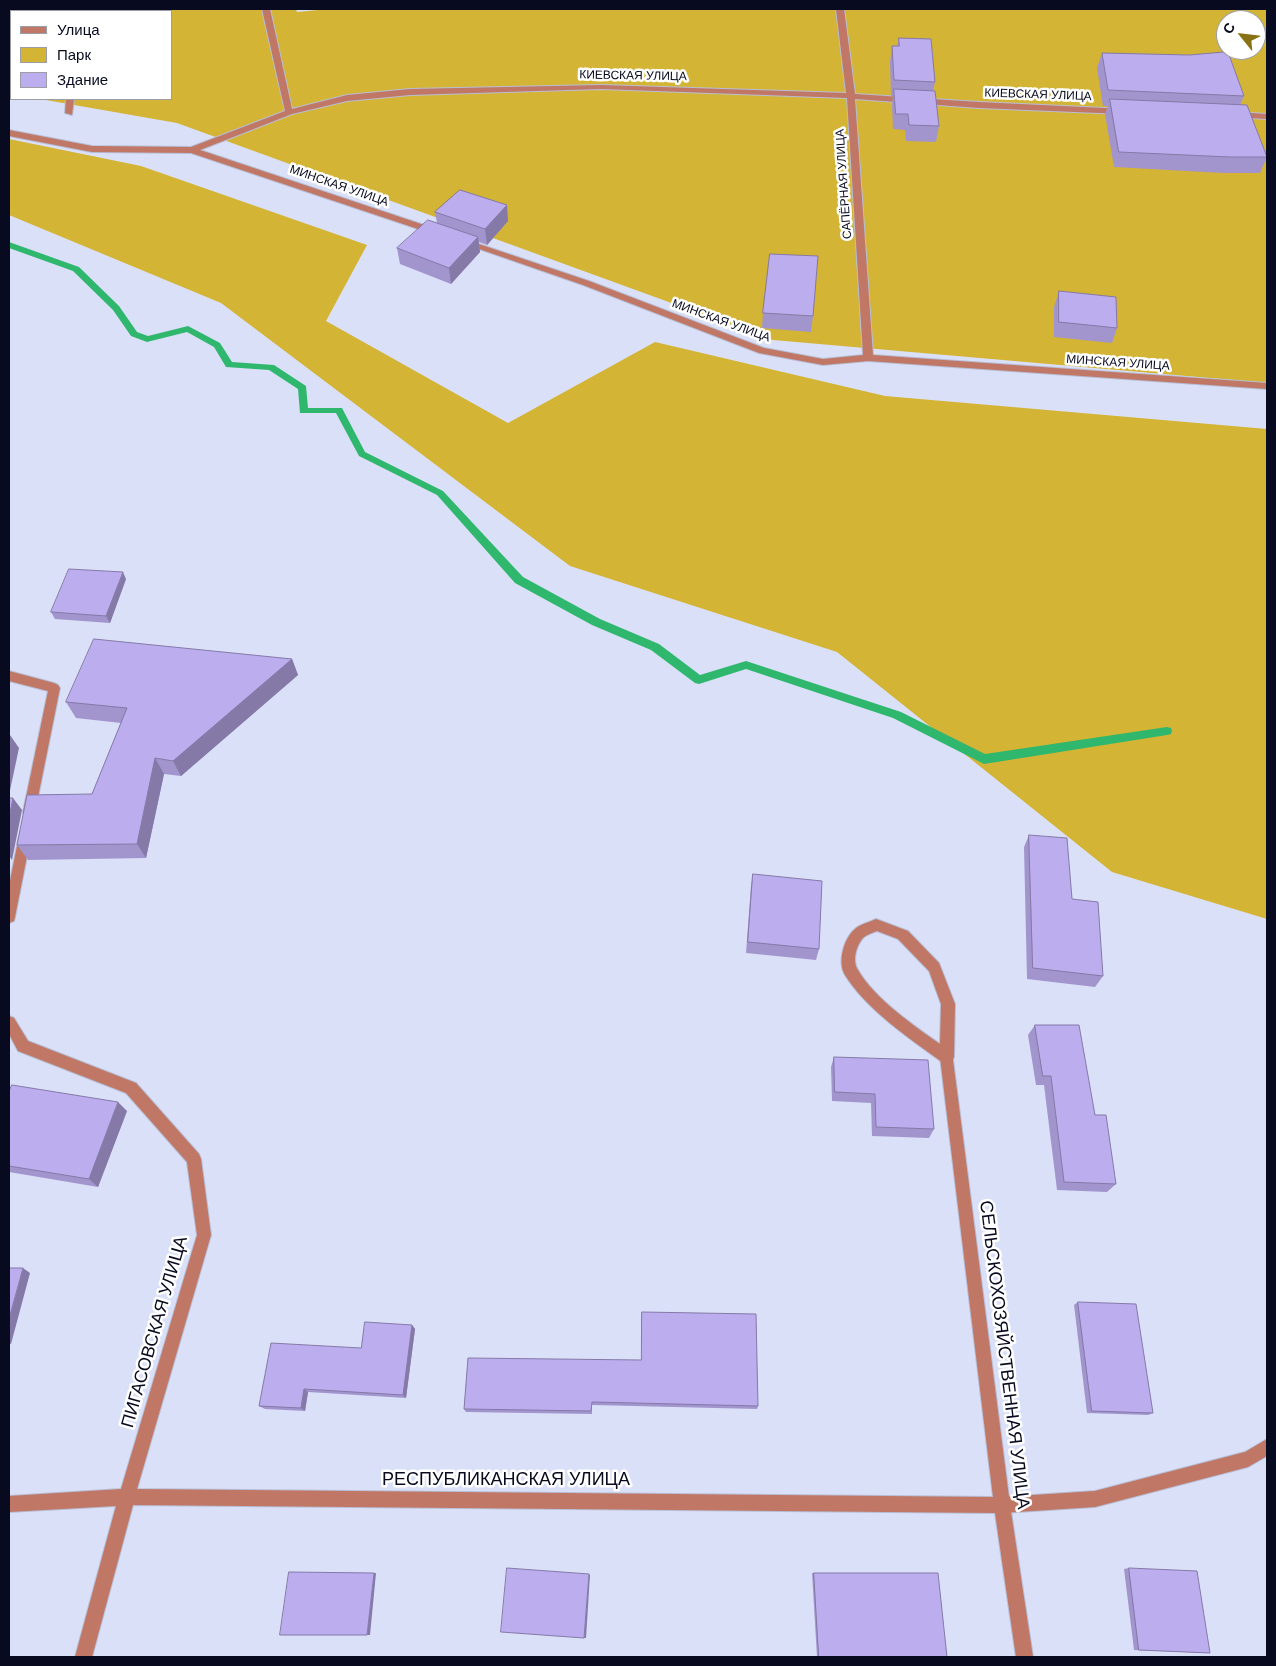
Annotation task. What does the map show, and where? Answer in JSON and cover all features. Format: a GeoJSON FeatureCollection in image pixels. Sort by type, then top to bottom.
{"type":"FeatureCollection","features":[{"type":"Feature","properties":{"kind":"street"},"geometry":{"type":"LineString","coordinates":[[266,9],[289,112]]}},
{"type":"Feature","properties":{"kind":"street","name":"САПЁРНАЯ УЛИЦА"},"geometry":{"type":"LineString","coordinates":[[840,9],[850,96],[868,358]]}},
{"type":"Feature","properties":{"kind":"street","name":"КИЕВСКАЯ УЛИЦА"},"geometry":{"type":"LineString","coordinates":[[9,133],[92,149],[192,150],[289,112],[347,98],[410,92],[601,87],[850,96],[979,105],[1128,111]]}},
{"type":"Feature","properties":{"kind":"street"},"geometry":{"type":"LineString","coordinates":[[69,113],[70,100]]}},
{"type":"Feature","properties":{"kind":"street"},"geometry":{"type":"LineString","coordinates":[[1228,115],[1267,117]]}},
{"type":"Feature","properties":{"kind":"street","name":"МИНСКАЯ УЛИЦА"},"geometry":{"type":"LineString","coordinates":[[192,150],[586,283],[762,351],[823,362],[868,358],[1267,386]]}},
{"type":"Feature","properties":{"kind":"street"},"geometry":{"type":"LineString","coordinates":[[9,676],[54,688],[9,917]]}},
{"type":"Feature","properties":{"kind":"street","name":"СЕЛЬСКОХОЗЯЙСТВЕННАЯ УЛИЦА"},"geometry":{"type":"LineString","coordinates":[[947,1056],[908,1030],[875,1000],[850,971],[849,950],[859,932],[876,925],[903,935],[934,967],[948,1004],[947,1056],[1002,1505],[1025,1657]]}},
{"type":"Feature","properties":{"kind":"street","name":"ПИГАСОВСКАЯ УЛИЦА"},"geometry":{"type":"LineString","coordinates":[[9,1022],[23,1046],[131,1088],[194,1159],[204,1235],[127,1497],[83,1657]]}},
{"type":"Feature","properties":{"kind":"street","name":"РЕСПУБЛИКАНСКАЯ УЛИЦА"},"geometry":{"type":"LineString","coordinates":[[9,1504],[127,1497],[1002,1505],[1095,1499],[1248,1459],[1267,1447]]}},
{"type":"Feature","properties":{"kind":"green space"},"geometry":{"type":"Polygon","coordinates":[[[9,9],[296,9],[297,12],[328,9],[1267,9],[1267,383],[773,340],[177,123],[46,100],[172,100],[172,10],[10,10],[10,94],[9,9]]]}},
{"type":"Feature","properties":{"kind":"green space"},"geometry":{"type":"Polygon","coordinates":[[[9,139],[141,166],[367,245],[326,321],[508,423],[655,342],[885,396],[1267,429],[1267,919],[1112,872],[837,652],[570,566],[221,303],[9,215],[9,139]]]}},
{"type":"Feature","properties":{"kind":"building"},"geometry":{"type":"Polygon","coordinates":[[[899,38],[931,39],[935,82],[894,80],[892,46],[899,46],[899,38]]]}},
{"type":"Feature","properties":{"kind":"building"},"geometry":{"type":"Polygon","coordinates":[[[1102,53],[1189,55],[1216,53],[1216,60],[1231,60],[1244,96],[1108,90],[1102,53]]]}},
{"type":"Feature","properties":{"kind":"building"},"geometry":{"type":"Polygon","coordinates":[[[894,89],[935,91],[939,126],[909,125],[908,114],[896,114],[894,89]]]}},
{"type":"Feature","properties":{"kind":"building"},"geometry":{"type":"Polygon","coordinates":[[[1110,99],[1247,105],[1267,157],[1119,152],[1110,99]]]}},
{"type":"Feature","properties":{"kind":"building"},"geometry":{"type":"Polygon","coordinates":[[[460,190],[507,205],[485,229],[435,212],[460,190]]]}},
{"type":"Feature","properties":{"kind":"building"},"geometry":{"type":"Polygon","coordinates":[[[428,220],[478,237],[449,268],[397,248],[428,220]]]}},
{"type":"Feature","properties":{"kind":"building"},"geometry":{"type":"Polygon","coordinates":[[[770,254],[818,256],[813,316],[763,313],[770,254]]]}},
{"type":"Feature","properties":{"kind":"building"},"geometry":{"type":"Polygon","coordinates":[[[1059,291],[1116,297],[1117,328],[1059,322],[1059,291]]]}},
{"type":"Feature","properties":{"kind":"building"},"geometry":{"type":"Polygon","coordinates":[[[69,569],[123,572],[106,616],[51,612],[69,569]]]}},
{"type":"Feature","properties":{"kind":"building"},"geometry":{"type":"Polygon","coordinates":[[[94,639],[292,659],[173,761],[155,758],[137,844],[17,845],[27,795],[92,794],[127,708],[66,702],[94,639]]]}},
{"type":"Feature","properties":{"kind":"building"},"geometry":{"type":"Polygon","coordinates":[[[9,798],[13,798],[9,818],[9,798]]]}},
{"type":"Feature","properties":{"kind":"building"},"geometry":{"type":"Polygon","coordinates":[[[1029,835],[1067,838],[1072,899],[1098,902],[1103,976],[1033,968],[1029,835]]]}},
{"type":"Feature","properties":{"kind":"building"},"geometry":{"type":"Polygon","coordinates":[[[753,874],[822,881],[819,949],[748,942],[753,874]]]}},
{"type":"Feature","properties":{"kind":"building"},"geometry":{"type":"Polygon","coordinates":[[[1035,1025],[1079,1025],[1095,1115],[1106,1115],[1116,1184],[1064,1182],[1051,1076],[1043,1076],[1035,1025]]]}},
{"type":"Feature","properties":{"kind":"building"},"geometry":{"type":"Polygon","coordinates":[[[834,1057],[928,1060],[934,1129],[876,1127],[875,1094],[835,1092],[834,1057]]]}},
{"type":"Feature","properties":{"kind":"building"},"geometry":{"type":"Polygon","coordinates":[[[12,1085],[118,1102],[89,1179],[9,1166],[9,1092],[12,1085]]]}},
{"type":"Feature","properties":{"kind":"building"},"geometry":{"type":"Polygon","coordinates":[[[9,1268],[23,1268],[9,1319],[9,1268]]]}},
{"type":"Feature","properties":{"kind":"building"},"geometry":{"type":"Polygon","coordinates":[[[1078,1302],[1136,1304],[1153,1413],[1092,1411],[1078,1302]]]}},
{"type":"Feature","properties":{"kind":"building"},"geometry":{"type":"Polygon","coordinates":[[[642,1312],[756,1314],[758,1406],[592,1402],[591,1411],[464,1409],[468,1358],[641,1360],[642,1312]]]}},
{"type":"Feature","properties":{"kind":"building"},"geometry":{"type":"Polygon","coordinates":[[[365,1322],[412,1325],[403,1395],[304,1389],[301,1408],[259,1406],[271,1343],[361,1348],[365,1322]]]}},
{"type":"Feature","properties":{"kind":"building"},"geometry":{"type":"Polygon","coordinates":[[[507,1568],[589,1574],[584,1638],[501,1632],[507,1568]]]}},
{"type":"Feature","properties":{"kind":"building"},"geometry":{"type":"Polygon","coordinates":[[[1129,1568],[1197,1571],[1210,1653],[1139,1650],[1129,1568]]]}},
{"type":"Feature","properties":{"kind":"building"},"geometry":{"type":"Polygon","coordinates":[[[289,1572],[374,1573],[367,1635],[280,1635],[289,1572]]]}},
{"type":"Feature","properties":{"kind":"building"},"geometry":{"type":"Polygon","coordinates":[[[814,1573],[938,1573],[947,1657],[819,1657],[814,1573]]]}},
{"type":"Feature","properties":{"kind":"waterway"},"geometry":{"type":"LineString","coordinates":[[9,245],[76,269],[116,308],[134,334],[147,339],[188,329],[217,345],[229,365],[271,367],[303,388],[303,411],[339,410],[362,454],[440,493],[519,580],[596,622],[655,647],[699,680],[746,665],[897,715],[984,759],[1167,731]]}}]}
